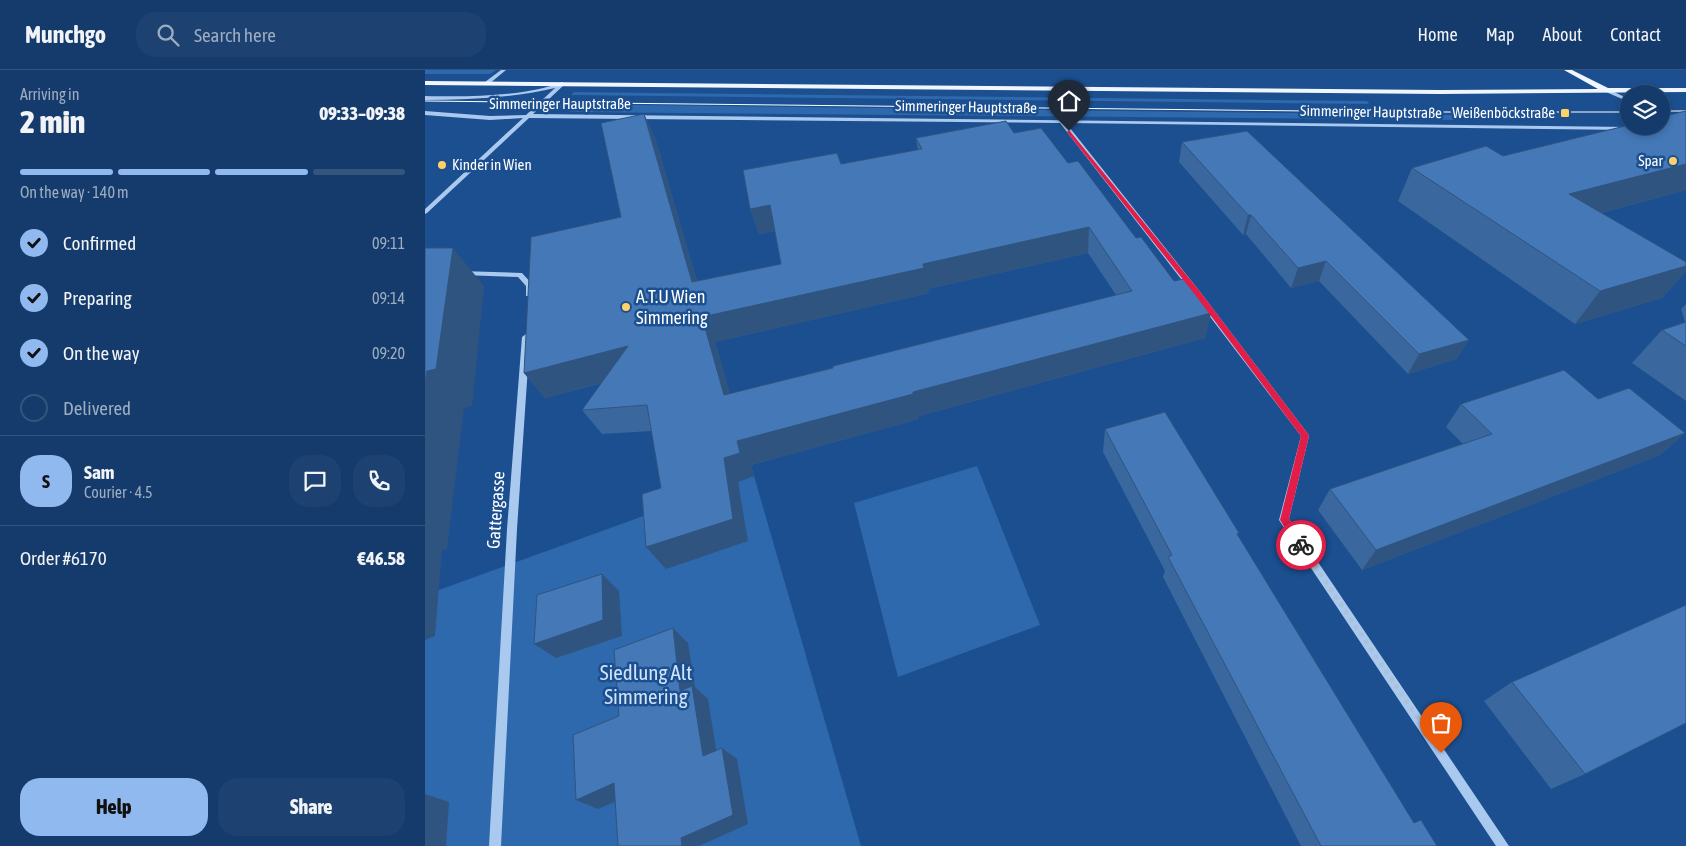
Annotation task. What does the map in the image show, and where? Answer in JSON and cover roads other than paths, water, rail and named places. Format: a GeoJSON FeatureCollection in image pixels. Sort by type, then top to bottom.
{"type":"FeatureCollection","features":[{"type":"Feature","properties":{"kind":"main road"},"geometry":{"type":"LineString","coordinates":[[1567,70],[1608,91]]}},
{"type":"Feature","properties":{"kind":"main road","name":"Simmeringer Hauptstraße"},"geometry":{"type":"LineString","coordinates":[[425,83],[1440,92],[1686,90]]}},
{"type":"Feature","properties":{"kind":"street"},"geometry":{"type":"LineString","coordinates":[[487,84],[504,70]]}},
{"type":"Feature","properties":{"kind":"street"},"geometry":{"type":"LineString","coordinates":[[425,212],[562,84]]}},
{"type":"Feature","properties":{"kind":"street","name":"Simmeringer Hauptstraße"},"geometry":{"type":"LineString","coordinates":[[425,98],[505,96],[527,93],[562,84]]}},
{"type":"Feature","properties":{"kind":"street"},"geometry":{"type":"LineString","coordinates":[[1608,91],[1620,97]]}},
{"type":"Feature","properties":{"kind":"street","name":"Simmeringer Hauptstraße"},"geometry":{"type":"LineString","coordinates":[[425,113],[490,118],[529,116],[1620,128]]}},
{"type":"Feature","properties":{"kind":"street"},"geometry":{"type":"LineString","coordinates":[[1670,121],[1686,130]]}},
{"type":"Feature","properties":{"kind":"street"},"geometry":{"type":"LineString","coordinates":[[1062,122],[1198,295],[1305,436],[1284,520],[1503,846]]}},
{"type":"Feature","properties":{"kind":"street"},"geometry":{"type":"LineString","coordinates":[[1676,131],[1686,130]]}},
{"type":"Feature","properties":{"kind":"street"},"geometry":{"type":"LineString","coordinates":[[455,273],[520,275],[530,286],[528,308]]}},
{"type":"Feature","properties":{"kind":"street","name":"Gattergasse"},"geometry":{"type":"LineString","coordinates":[[495,846],[511,529],[527,327]]}},
{"type":"Feature","properties":{"kind":"tram line"},"geometry":{"type":"LineString","coordinates":[[425,101],[1397,112],[1620,112]]}},
{"type":"Feature","properties":{"kind":"tram line"},"geometry":{"type":"LineString","coordinates":[[1670,111],[1686,111]]}},
{"type":"Feature","properties":{"kind":"place","name":"Weißenböckstraße"},"geometry":{"type":"Point","coordinates":[1565,113]}},
{"type":"Feature","properties":{"kind":"place","name":"Spar"},"geometry":{"type":"Point","coordinates":[1673,161]}},
{"type":"Feature","properties":{"kind":"place","name":"Kinder in Wien"},"geometry":{"type":"Point","coordinates":[442,165]}},
{"type":"Feature","properties":{"kind":"place","name":"A.T.U Wien Simmering"},"geometry":{"type":"Point","coordinates":[626,307]}},
{"type":"Feature","properties":{"kind":"park label","name":"Siedlung Alt Simmering"},"geometry":{"type":"Point","coordinates":[646,685]}}]}
